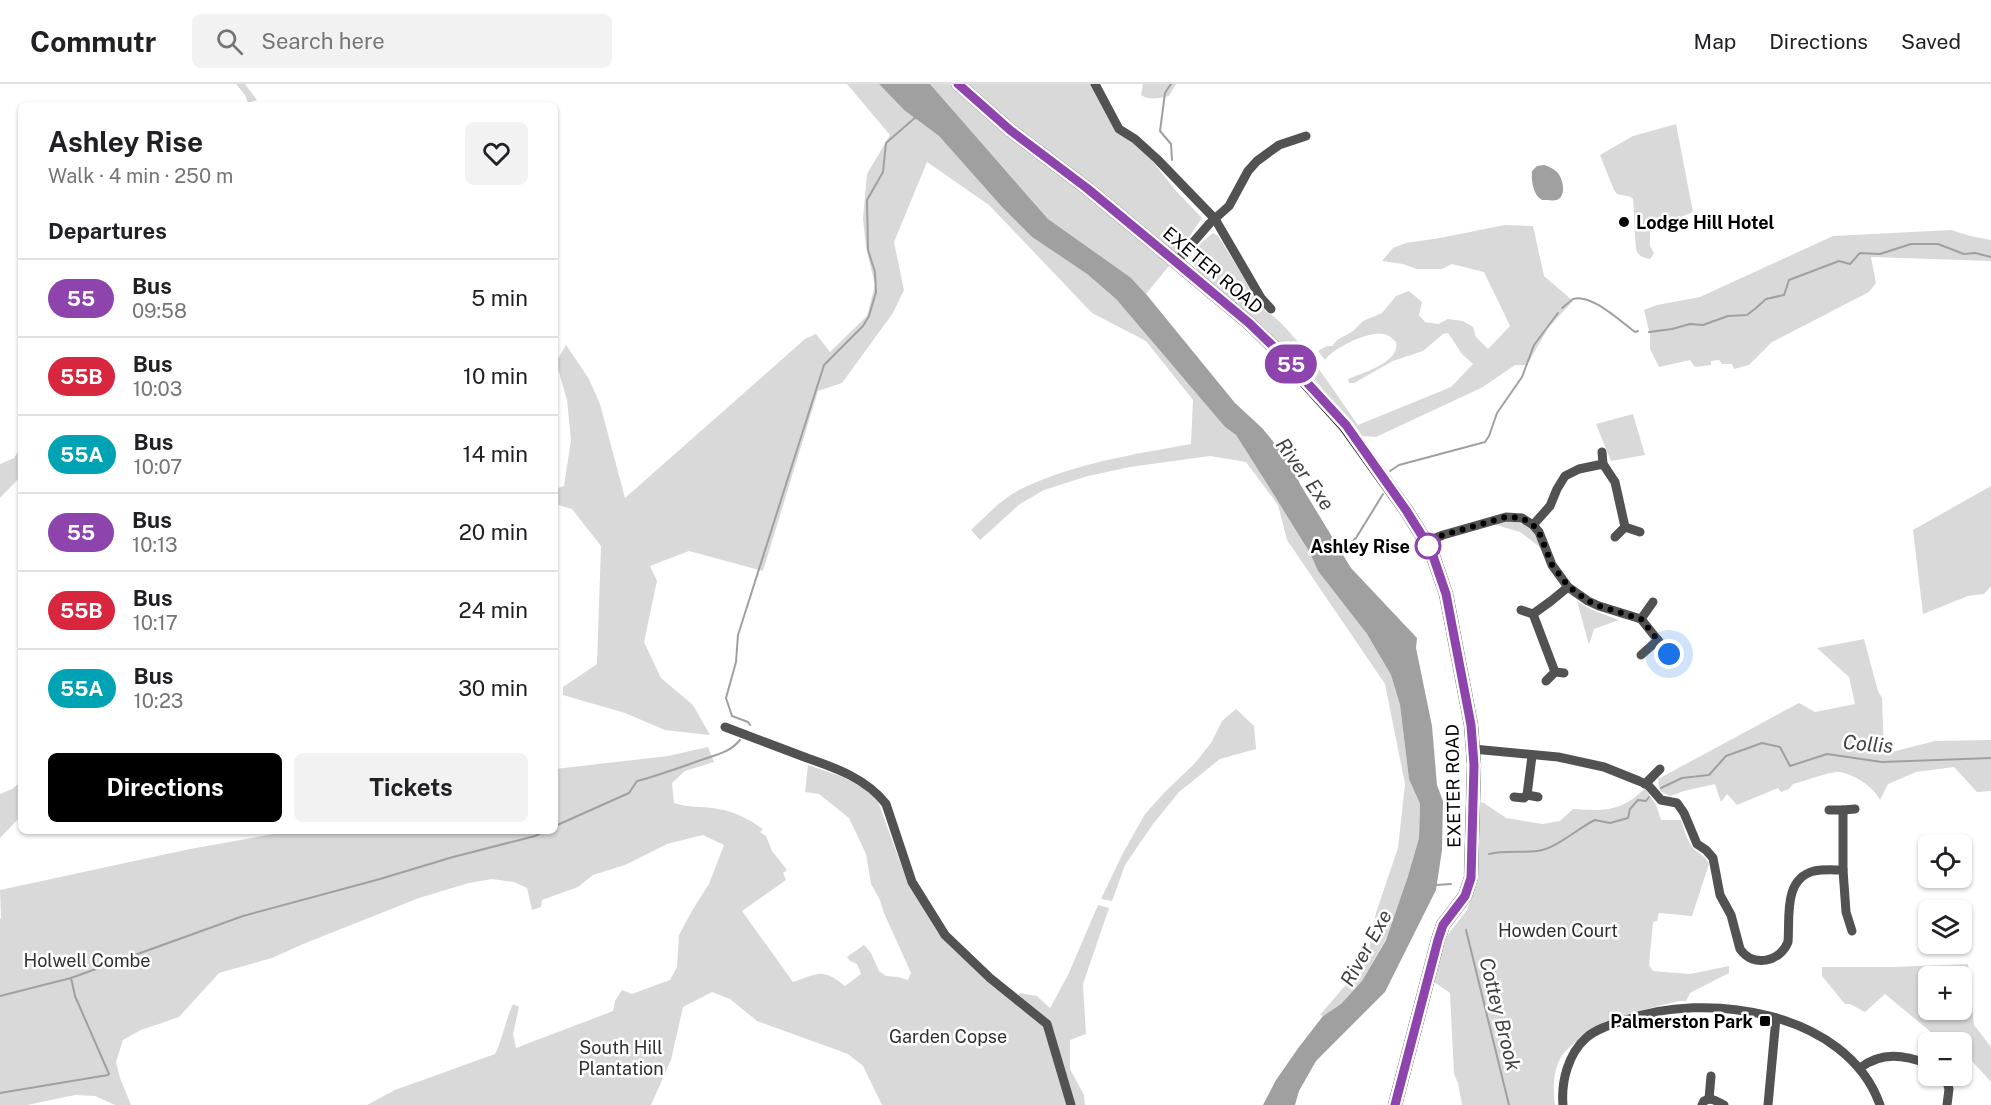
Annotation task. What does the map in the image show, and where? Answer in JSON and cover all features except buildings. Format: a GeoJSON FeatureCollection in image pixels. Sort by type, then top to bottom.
{"type":"FeatureCollection","features":[{"type":"Feature","properties":{"kind":"main road","name":"EXETER ROAD"},"geometry":{"type":"LineString","coordinates":[[958,84],[1010,130],[1088,189],[1256,330],[1328,404],[1364,449],[1433,556],[1446,594],[1471,725],[1473,749],[1472,869],[1469,887],[1443,925],[1395,1105]]}},
{"type":"Feature","properties":{"kind":"street","name":"EXETER ROAD"},"geometry":{"type":"LineString","coordinates":[[1095,84],[1119,129],[1135,139],[1157,159],[1215,219],[1262,298],[1271,309]]}},
{"type":"Feature","properties":{"kind":"street"},"geometry":{"type":"LineString","coordinates":[[1176,262],[1228,206],[1248,171],[1257,161],[1279,146],[1306,136]]}},
{"type":"Feature","properties":{"kind":"street"},"geometry":{"type":"LineString","coordinates":[[1602,452],[1603,464],[1615,482],[1625,526]]}},
{"type":"Feature","properties":{"kind":"street"},"geometry":{"type":"LineString","coordinates":[[1533,525],[1550,506],[1565,476],[1579,469],[1603,464]]}},
{"type":"Feature","properties":{"kind":"street"},"geometry":{"type":"LineString","coordinates":[[1426,542],[1506,517],[1522,518],[1539,532],[1552,565],[1568,586],[1599,606],[1641,619],[1669,654]]}},
{"type":"Feature","properties":{"kind":"street"},"geometry":{"type":"LineString","coordinates":[[1625,526],[1640,532]]}},
{"type":"Feature","properties":{"kind":"street"},"geometry":{"type":"LineString","coordinates":[[1615,537],[1625,526]]}},
{"type":"Feature","properties":{"kind":"street"},"geometry":{"type":"LineString","coordinates":[[1533,614],[1568,586]]}},
{"type":"Feature","properties":{"kind":"street"},"geometry":{"type":"LineString","coordinates":[[1641,619],[1653,602]]}},
{"type":"Feature","properties":{"kind":"street"},"geometry":{"type":"LineString","coordinates":[[1521,610],[1533,614],[1559,673],[1546,681]]}},
{"type":"Feature","properties":{"kind":"street"},"geometry":{"type":"LineString","coordinates":[[1641,655],[1658,640]]}},
{"type":"Feature","properties":{"kind":"street"},"geometry":{"type":"LineString","coordinates":[[725,728],[840,770],[866,784],[879,795],[886,804],[912,882],[945,935],[990,978],[1047,1024],[1071,1105]]}},
{"type":"Feature","properties":{"kind":"street"},"geometry":{"type":"LineString","coordinates":[[1473,749],[1558,757],[1594,764],[1645,784],[1661,800],[1677,803],[1681,807],[1697,844],[1713,858],[1720,895],[1731,915],[1740,949],[1743,954],[1752,959],[1772,960],[1786,948],[1791,896],[1799,880],[1813,871],[1844,870]]}},
{"type":"Feature","properties":{"kind":"street"},"geometry":{"type":"LineString","coordinates":[[1527,795],[1532,756]]}},
{"type":"Feature","properties":{"kind":"street"},"geometry":{"type":"LineString","coordinates":[[1645,784],[1660,769]]}},
{"type":"Feature","properties":{"kind":"street"},"geometry":{"type":"LineString","coordinates":[[1514,797],[1524,798],[1527,795],[1538,797]]}},
{"type":"Feature","properties":{"kind":"street"},"geometry":{"type":"LineString","coordinates":[[1829,810],[1855,810]]}},
{"type":"Feature","properties":{"kind":"street"},"geometry":{"type":"LineString","coordinates":[[1843,810],[1846,912],[1852,931]]}},
{"type":"Feature","properties":{"kind":"street"},"geometry":{"type":"LineString","coordinates":[[1563,1105],[1566,1076],[1574,1052],[1587,1037],[1598,1030],[1634,1016],[1686,1007],[1727,1009],[1776,1018],[1802,1027],[1835,1046],[1860,1068],[1870,1082],[1880,1105]]}},
{"type":"Feature","properties":{"kind":"street"},"geometry":{"type":"LineString","coordinates":[[1768,1105],[1776,1018]]}},
{"type":"Feature","properties":{"kind":"street"},"geometry":{"type":"LineString","coordinates":[[1860,1068],[1877,1058],[1893,1055],[1918,1061]]}},
{"type":"Feature","properties":{"kind":"street"},"geometry":{"type":"LineString","coordinates":[[1706,1102],[1711,1076]]}},
{"type":"Feature","properties":{"kind":"street"},"geometry":{"type":"LineString","coordinates":[[1947,1105],[1948,1086]]}},
{"type":"Feature","properties":{"kind":"street"},"geometry":{"type":"LineString","coordinates":[[1706,1102],[1714,1099],[1724,1105]]}},
{"type":"Feature","properties":{"kind":"green space"},"geometry":{"type":"Polygon","coordinates":[[[236,84],[245,84],[257,100],[248,102],[236,84]]]}},
{"type":"Feature","properties":{"kind":"green space"},"geometry":{"type":"Polygon","coordinates":[[[847,84],[879,84],[904,110],[939,136],[1032,237],[1087,274],[1116,299],[1225,427],[1236,435],[1310,553],[1318,571],[1367,634],[1391,675],[1400,705],[1409,779],[1420,804],[1419,838],[1387,937],[1362,981],[1341,1004],[1323,1016],[1320,1015],[1367,960],[1376,913],[1398,848],[1405,784],[1385,684],[1287,540],[1278,505],[1246,462],[1210,456],[1130,467],[1088,476],[1044,490],[1020,504],[980,540],[971,530],[1010,495],[1045,479],[1106,460],[1191,444],[1193,400],[1146,341],[1092,313],[989,205],[927,162],[894,242],[904,290],[893,313],[842,383],[818,391],[763,571],[689,551],[650,566],[657,581],[644,642],[661,678],[693,705],[710,735],[665,730],[625,713],[563,695],[563,687],[597,664],[601,546],[572,509],[558,505],[558,488],[564,486],[571,440],[567,400],[558,369],[558,359],[566,345],[589,379],[600,404],[625,498],[805,339],[816,334],[830,352],[867,316],[875,285],[866,247],[863,219],[867,174],[890,135],[847,84]]]}},
{"type":"Feature","properties":{"kind":"green space"},"geometry":{"type":"Polygon","coordinates":[[[930,84],[1095,84],[1119,129],[1135,139],[1176,191],[1202,218],[1173,261],[1146,294],[1130,277],[1048,219],[930,84]]]}},
{"type":"Feature","properties":{"kind":"green space"},"geometry":{"type":"Polygon","coordinates":[[[1143,84],[1176,84],[1169,96],[1148,98],[1141,95],[1143,84]]]}},
{"type":"Feature","properties":{"kind":"green space"},"geometry":{"type":"Polygon","coordinates":[[[1676,124],[1693,212],[1652,229],[1650,246],[1654,253],[1650,259],[1637,252],[1633,199],[1617,194],[1614,190],[1600,155],[1633,136],[1676,124]]]}},
{"type":"Feature","properties":{"kind":"green space"},"geometry":{"type":"Polygon","coordinates":[[[1505,225],[1533,226],[1544,276],[1573,301],[1548,328],[1527,365],[1515,365],[1483,387],[1376,437],[1362,436],[1297,359],[1205,278],[1197,270],[1194,261],[1195,251],[1201,243],[1213,233],[1218,236],[1266,312],[1276,318],[1301,345],[1358,425],[1451,387],[1473,364],[1462,354],[1448,333],[1443,334],[1423,351],[1393,361],[1354,383],[1349,383],[1348,379],[1387,361],[1396,349],[1396,342],[1388,335],[1378,333],[1352,341],[1336,350],[1325,360],[1318,351],[1332,346],[1363,321],[1382,313],[1396,296],[1409,291],[1422,302],[1419,315],[1425,322],[1438,324],[1448,319],[1463,321],[1473,327],[1476,337],[1488,349],[1510,326],[1484,272],[1452,264],[1442,269],[1417,269],[1382,261],[1393,248],[1406,243],[1505,225]]]}},
{"type":"Feature","properties":{"kind":"green space"},"geometry":{"type":"Polygon","coordinates":[[[1951,230],[1991,240],[1991,261],[1871,257],[1876,283],[1869,292],[1772,342],[1749,365],[1734,369],[1732,364],[1722,364],[1719,360],[1711,361],[1711,365],[1695,367],[1690,360],[1659,367],[1650,349],[1650,335],[1644,310],[1657,305],[1700,297],[1833,236],[1951,230]]]}},
{"type":"Feature","properties":{"kind":"green space"},"geometry":{"type":"Polygon","coordinates":[[[1633,414],[1645,455],[1611,461],[1596,424],[1633,414]]]}},
{"type":"Feature","properties":{"kind":"green space"},"geometry":{"type":"Polygon","coordinates":[[[18,452],[18,479],[0,498],[0,464],[14,458],[18,452]]]}},
{"type":"Feature","properties":{"kind":"green space"},"geometry":{"type":"Polygon","coordinates":[[[1991,486],[1991,586],[1984,594],[1968,596],[1923,614],[1913,530],[1991,486]]]}},
{"type":"Feature","properties":{"kind":"green space"},"geometry":{"type":"Polygon","coordinates":[[[1507,521],[1520,523],[1533,531],[1541,548],[1520,532],[1493,524],[1507,521]]]}},
{"type":"Feature","properties":{"kind":"green space"},"geometry":{"type":"Polygon","coordinates":[[[1577,601],[1592,610],[1619,620],[1594,629],[1589,645],[1577,601]]]}},
{"type":"Feature","properties":{"kind":"green space"},"geometry":{"type":"Polygon","coordinates":[[[1864,639],[1882,698],[1884,754],[1935,741],[1991,740],[1991,791],[1977,792],[1954,767],[1916,772],[1888,784],[1880,800],[1863,782],[1851,775],[1839,772],[1793,784],[1789,789],[1781,792],[1778,788],[1737,805],[1727,794],[1721,802],[1715,784],[1670,796],[1660,791],[1658,779],[1799,703],[1815,712],[1855,704],[1849,677],[1817,648],[1864,639]]]}},
{"type":"Feature","properties":{"kind":"green space"},"geometry":{"type":"Polygon","coordinates":[[[1236,709],[1254,726],[1256,749],[1220,759],[1179,792],[1153,824],[1125,865],[1112,901],[1101,899],[1145,814],[1195,763],[1211,743],[1222,721],[1236,709]]]}},
{"type":"Feature","properties":{"kind":"green space"},"geometry":{"type":"Polygon","coordinates":[[[708,747],[714,762],[685,771],[672,783],[674,803],[712,808],[747,819],[763,829],[760,832],[766,836],[772,851],[787,870],[783,873],[786,880],[742,911],[793,982],[825,974],[845,986],[861,974],[857,964],[847,957],[864,945],[871,953],[879,971],[886,976],[908,980],[911,973],[871,884],[866,854],[849,818],[819,794],[805,792],[808,765],[843,777],[865,789],[877,799],[908,884],[938,933],[1012,1002],[1020,993],[1037,996],[1050,1008],[1068,975],[1098,905],[1109,908],[1083,984],[1086,1034],[1070,1040],[1070,1069],[1084,1095],[1085,1105],[882,1105],[863,1066],[848,1054],[757,1021],[730,999],[712,992],[683,1007],[671,1060],[651,1105],[367,1105],[395,1090],[495,1054],[513,1004],[519,1007],[513,1034],[516,1048],[613,1011],[615,1001],[622,990],[632,994],[670,980],[677,967],[679,935],[709,884],[724,845],[703,835],[667,844],[625,865],[593,875],[578,887],[542,900],[541,907],[532,910],[527,888],[514,882],[492,879],[469,883],[419,898],[272,958],[219,973],[179,1017],[141,1030],[123,1040],[116,1062],[131,1105],[115,1105],[95,1096],[75,1095],[27,1105],[0,1105],[0,890],[190,849],[274,834],[558,834],[558,769],[668,756],[708,747]]]}},
{"type":"Feature","properties":{"kind":"green space"},"geometry":{"type":"Polygon","coordinates":[[[18,784],[18,819],[0,838],[0,794],[18,784]]]}},
{"type":"Feature","properties":{"kind":"green space","name":"Howden Court"},"geometry":{"type":"Polygon","coordinates":[[[1645,788],[1656,805],[1661,820],[1681,820],[1692,846],[1709,864],[1692,916],[1659,913],[1657,921],[1653,922],[1649,965],[1653,971],[1690,974],[1729,966],[1729,973],[1690,993],[1686,1001],[1628,1015],[1591,1031],[1577,1041],[1564,1053],[1558,1064],[1554,1082],[1555,1105],[1462,1105],[1454,1074],[1450,993],[1434,982],[1442,942],[1467,910],[1476,884],[1477,801],[1484,803],[1506,818],[1543,824],[1560,821],[1573,809],[1603,810],[1620,806],[1637,796],[1645,788]]]}},
{"type":"Feature","properties":{"kind":"green space"},"geometry":{"type":"Polygon","coordinates":[[[1968,964],[1968,966],[1918,966],[1968,964]]]}},
{"type":"Feature","properties":{"kind":"green space"},"geometry":{"type":"Polygon","coordinates":[[[1918,966],[1918,1020],[1972,1020],[1972,1005],[1974,1025],[1991,1047],[1991,1082],[1972,1061],[1972,1032],[1931,1032],[1885,994],[1865,1012],[1850,1004],[1845,1004],[1822,976],[1822,967],[1918,966]]]}},
{"type":"Feature","properties":{"kind":"shaded area"},"geometry":{"type":"Polygon","coordinates":[[[879,84],[930,84],[1048,219],[1130,277],[1235,403],[1262,428],[1291,463],[1300,484],[1351,568],[1417,638],[1416,648],[1432,726],[1437,785],[1443,801],[1442,850],[1436,890],[1385,992],[1316,1061],[1299,1091],[1295,1105],[1263,1105],[1276,1080],[1299,1047],[1323,1016],[1341,1004],[1362,981],[1386,940],[1419,838],[1420,804],[1409,779],[1400,705],[1391,675],[1367,634],[1318,571],[1310,553],[1236,435],[1225,427],[1116,299],[1087,274],[1032,237],[939,136],[904,110],[879,84]]]}},
{"type":"Feature","properties":{"kind":"shaded area"},"geometry":{"type":"Polygon","coordinates":[[[1544,165],[1556,171],[1561,178],[1563,191],[1557,200],[1539,198],[1532,183],[1532,171],[1537,166],[1544,165]]]}},
{"type":"Feature","properties":{"kind":"waterway"},"geometry":{"type":"LineString","coordinates":[[1171,84],[1165,93],[1160,131],[1171,144],[1172,160]]}},
{"type":"Feature","properties":{"kind":"waterway"},"geometry":{"type":"LineString","coordinates":[[750,725],[732,716],[726,698],[736,662],[738,635],[824,365],[863,326],[869,316],[876,292],[875,272],[868,250],[867,200],[883,172],[886,143],[917,116]]}},
{"type":"Feature","properties":{"kind":"waterway"},"geometry":{"type":"LineString","coordinates":[[1649,332],[1690,324],[1703,325],[1728,316],[1747,315],[1766,299],[1784,295],[1789,280],[1839,261],[1850,264],[1860,253],[1880,254],[1911,244],[1938,244],[1964,254],[1975,253],[1991,257]]}},
{"type":"Feature","properties":{"kind":"waterway"},"geometry":{"type":"LineString","coordinates":[[1562,308],[1573,299],[1588,300],[1606,310],[1635,332],[1638,331]]}},
{"type":"Feature","properties":{"kind":"waterway"},"geometry":{"type":"LineString","coordinates":[[1390,471],[1399,465],[1485,442],[1497,413],[1522,377],[1534,345],[1558,313]]}},
{"type":"Feature","properties":{"kind":"waterway"},"geometry":{"type":"LineString","coordinates":[[1338,553],[1356,538],[1383,494]]}},
{"type":"Feature","properties":{"kind":"waterway"},"geometry":{"type":"LineString","coordinates":[[558,825],[629,793],[637,781],[719,754],[740,740]]}},
{"type":"Feature","properties":{"kind":"waterway","name":"Collis"},"geometry":{"type":"LineString","coordinates":[[1661,788],[1682,778],[1709,775],[1726,756],[1762,743],[1780,747],[1790,766],[1827,754],[1882,762],[1991,758]]}},
{"type":"Feature","properties":{"kind":"waterway","name":"Collis"},"geometry":{"type":"LineString","coordinates":[[1489,854],[1531,852],[1544,849],[1595,820],[1610,823],[1628,818],[1630,809],[1638,800],[1646,801],[1649,797]]}},
{"type":"Feature","properties":{"kind":"waterway"},"geometry":{"type":"LineString","coordinates":[[0,996],[71,978],[243,916],[539,834]]}},
{"type":"Feature","properties":{"kind":"waterway","name":"Cottey Brook"},"geometry":{"type":"LineString","coordinates":[[1436,885],[1451,884]]}},
{"type":"Feature","properties":{"kind":"waterway","name":"Cottey Brook"},"geometry":{"type":"LineString","coordinates":[[1466,930],[1509,1105]]}},
{"type":"Feature","properties":{"kind":"waterway"},"geometry":{"type":"LineString","coordinates":[[0,1093],[109,1074],[75,996],[71,978]]}},
{"type":"Feature","properties":{"kind":"bus line","name":"55"},"geometry":{"type":"LineString","coordinates":[[958,84],[1010,130],[1088,189],[1176,262],[1249,323],[1277,350],[1346,425],[1406,510],[1433,556],[1446,594],[1471,725],[1474,765],[1473,860],[1469,887],[1443,925],[1438,940],[1395,1105]]}},
{"type":"Feature","properties":{"kind":"place","name":"Lodge Hill Hotel"},"geometry":{"type":"Point","coordinates":[1624,222]}},
{"type":"Feature","properties":{"kind":"place","name":"Ashley Rise"},"geometry":{"type":"Point","coordinates":[1428,546]}},
{"type":"Feature","properties":{"kind":"place","name":"Palmerston Park"},"geometry":{"type":"Point","coordinates":[1765,1021]}},
{"type":"Feature","properties":{"kind":"route"},"geometry":{"type":"LineString","coordinates":[[1428,546],[1426,542],[1443,535],[1506,517],[1522,518],[1539,532],[1552,565],[1568,586],[1577,594],[1599,606],[1641,619],[1669,654]]}},
{"type":"Feature","properties":{"kind":"water label","name":"River Exe"},"geometry":{"type":"Point","coordinates":[1305,474]}},
{"type":"Feature","properties":{"kind":"water label","name":"River Exe"},"geometry":{"type":"Point","coordinates":[1366,948]}},
{"type":"Feature","properties":{"kind":"park label","name":"Holwell Combe"},"geometry":{"type":"Point","coordinates":[87,960]}},
{"type":"Feature","properties":{"kind":"park label","name":"Garden Copse"},"geometry":{"type":"Point","coordinates":[948,1036]}},
{"type":"Feature","properties":{"kind":"park label","name":"South Hill Plantation"},"geometry":{"type":"Point","coordinates":[621,1057]}}]}
